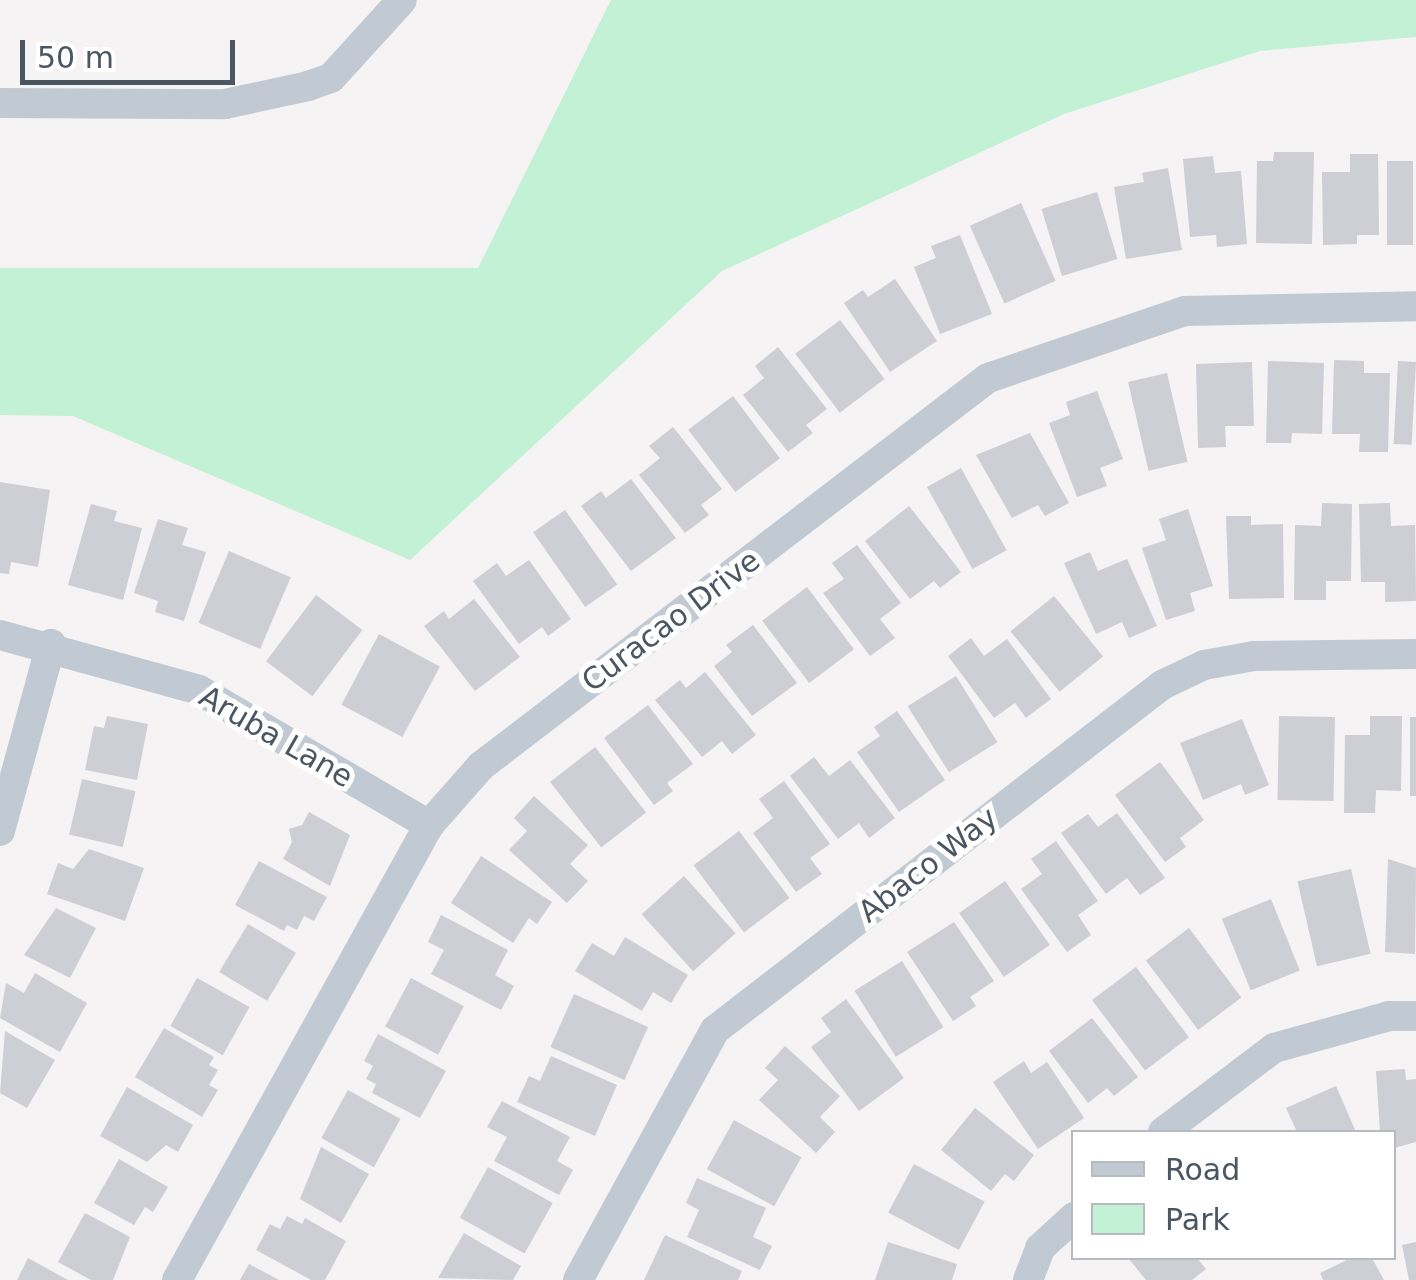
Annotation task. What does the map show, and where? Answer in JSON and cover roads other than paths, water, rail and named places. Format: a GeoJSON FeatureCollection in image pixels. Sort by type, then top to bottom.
{"type":"FeatureCollection","features":[{"type":"Feature","properties":{"kind":"street"},"geometry":{"type":"LineString","coordinates":[[0,103],[225,104],[308,86],[331,78],[402,0]]}},
{"type":"Feature","properties":{"kind":"street","name":"Curacao Drive"},"geometry":{"type":"LineString","coordinates":[[178,1280],[429,824],[481,766],[988,378],[1185,310],[1416,306]]}},
{"type":"Feature","properties":{"kind":"street","name":"Aruba Lane"},"geometry":{"type":"LineString","coordinates":[[0,635],[51,644],[199,690],[429,824]]}},
{"type":"Feature","properties":{"kind":"street"},"geometry":{"type":"LineString","coordinates":[[0,831],[51,644]]}},
{"type":"Feature","properties":{"kind":"street","name":"Abaco Way"},"geometry":{"type":"LineString","coordinates":[[578,1280],[715,1030],[1162,685],[1204,664],[1254,656],[1416,654]]}},
{"type":"Feature","properties":{"kind":"street"},"geometry":{"type":"LineString","coordinates":[[1166,1130],[1274,1048],[1389,1016],[1416,1016]]}},
{"type":"Feature","properties":{"kind":"street"},"geometry":{"type":"LineString","coordinates":[[1028,1280],[1040,1248],[1071,1220]]}}]}
